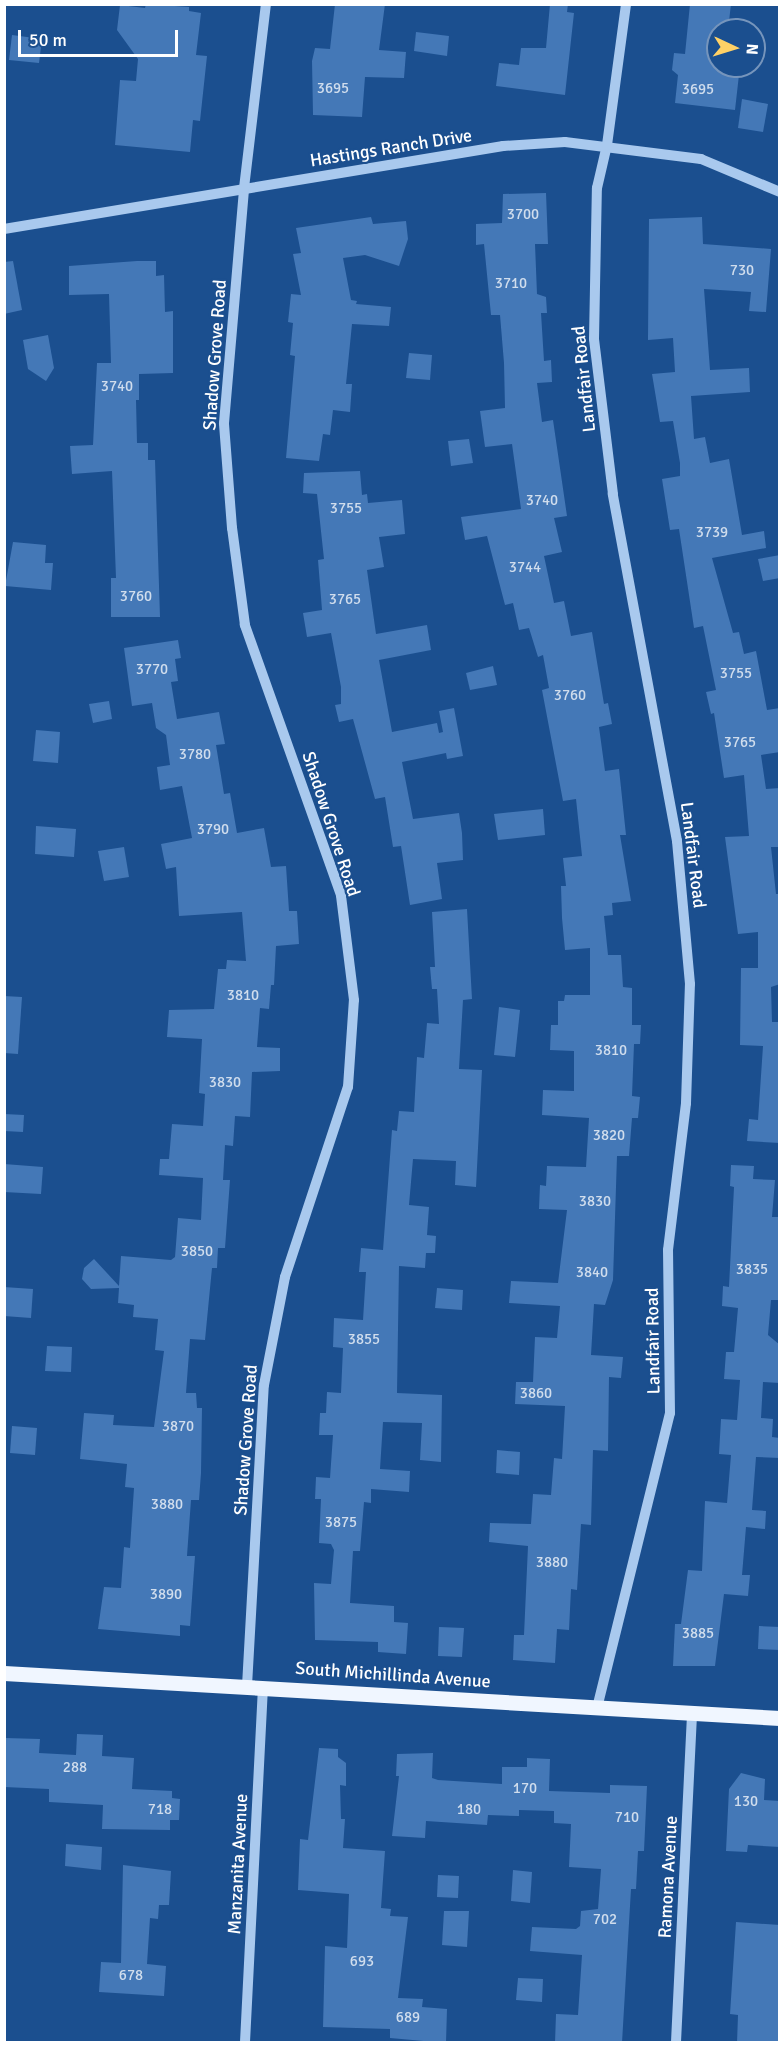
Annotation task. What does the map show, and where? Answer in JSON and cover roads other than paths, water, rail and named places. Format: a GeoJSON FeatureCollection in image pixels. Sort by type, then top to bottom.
{"type":"FeatureCollection","features":[{"type":"Feature","properties":{"kind":"main road","name":"South Michillinda Avenue"},"geometry":{"type":"LineString","coordinates":[[4,1673],[780,1718]]}},
{"type":"Feature","properties":{"kind":"street","name":"Shadow Grove Road"},"geometry":{"type":"LineString","coordinates":[[255,1686],[264,1385],[285,1277],[348,1088],[354,1000],[341,895],[245,625],[232,528],[224,423],[244,188],[266,4]]}},
{"type":"Feature","properties":{"kind":"street","name":"Landfair Road"},"geometry":{"type":"LineString","coordinates":[[597,1708],[670,1413],[668,1250],[686,1103],[690,984],[677,841],[613,494],[594,339],[597,188],[607,144],[626,4]]}},
{"type":"Feature","properties":{"kind":"street","name":"Hastings Ranch Drive"},"geometry":{"type":"LineString","coordinates":[[4,229],[244,188],[415,163],[503,146],[607,144],[701,159],[780,192]]}},
{"type":"Feature","properties":{"kind":"street","name":"Manzanita Avenue"},"geometry":{"type":"LineString","coordinates":[[245,2043],[255,1686]]}},
{"type":"Feature","properties":{"kind":"street","name":"Ramona Avenue"},"geometry":{"type":"LineString","coordinates":[[676,2043],[692,1713]]}}]}
